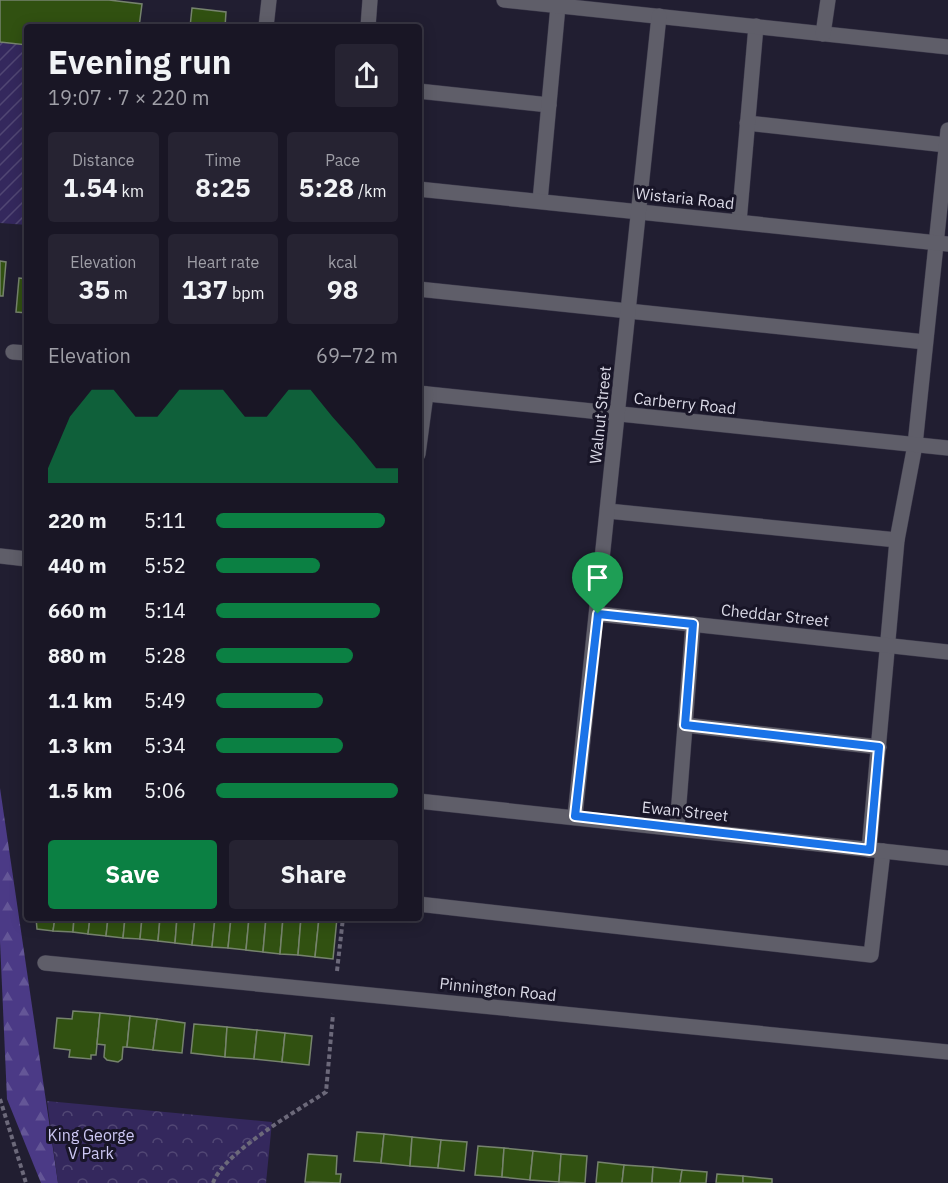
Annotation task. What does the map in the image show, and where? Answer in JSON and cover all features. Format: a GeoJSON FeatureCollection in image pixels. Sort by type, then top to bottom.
{"type":"FeatureCollection","features":[{"type":"Feature","properties":{"kind":"street"},"geometry":{"type":"LineString","coordinates":[[266,24],[269,0]]}},
{"type":"Feature","properties":{"kind":"street"},"geometry":{"type":"LineString","coordinates":[[368,24],[370,0]]}},
{"type":"Feature","properties":{"kind":"street"},"geometry":{"type":"LineString","coordinates":[[504,0],[948,47]]}},
{"type":"Feature","properties":{"kind":"street"},"geometry":{"type":"LineString","coordinates":[[823,34],[828,0]]}},
{"type":"Feature","properties":{"kind":"street"},"geometry":{"type":"LineString","coordinates":[[540,201],[558,6]]}},
{"type":"Feature","properties":{"kind":"street","name":"Walnut Street"},"geometry":{"type":"LineString","coordinates":[[575,816],[659,16]]}},
{"type":"Feature","properties":{"kind":"street"},"geometry":{"type":"LineString","coordinates":[[739,222],[756,26]]}},
{"type":"Feature","properties":{"kind":"street"},"geometry":{"type":"LineString","coordinates":[[422,91],[549,105]]}},
{"type":"Feature","properties":{"kind":"street"},"geometry":{"type":"LineString","coordinates":[[747,123],[946,146]]}},
{"type":"Feature","properties":{"kind":"street"},"geometry":{"type":"LineString","coordinates":[[422,904],[871,955],[879,747],[897,540],[915,445],[925,342],[941,244],[948,130]]}},
{"type":"Feature","properties":{"kind":"street","name":"Wistaria Road"},"geometry":{"type":"LineString","coordinates":[[422,189],[941,244]]}},
{"type":"Feature","properties":{"kind":"street"},"geometry":{"type":"LineString","coordinates":[[422,289],[925,342]]}},
{"type":"Feature","properties":{"kind":"street","name":"Carberry Road"},"geometry":{"type":"LineString","coordinates":[[422,394],[948,448]]}},
{"type":"Feature","properties":{"kind":"street"},"geometry":{"type":"LineString","coordinates":[[608,511],[897,540]]}},
{"type":"Feature","properties":{"kind":"street"},"geometry":{"type":"LineString","coordinates":[[0,556],[24,558]]}},
{"type":"Feature","properties":{"kind":"street","name":"Cheddar Street"},"geometry":{"type":"LineString","coordinates":[[598,614],[948,652]]}},
{"type":"Feature","properties":{"kind":"street"},"geometry":{"type":"LineString","coordinates":[[677,828],[693,624]]}},
{"type":"Feature","properties":{"kind":"street"},"geometry":{"type":"LineString","coordinates":[[685,725],[879,747]]}},
{"type":"Feature","properties":{"kind":"street","name":"Ewan Street"},"geometry":{"type":"LineString","coordinates":[[422,801],[575,816],[948,858]]}},
{"type":"Feature","properties":{"kind":"street","name":"Pinnington Road"},"geometry":{"type":"LineString","coordinates":[[45,963],[948,1052]]}},
{"type":"Feature","properties":{"kind":"path"},"geometry":{"type":"LineString","coordinates":[[213,1183],[216,1174],[237,1153],[326,1092],[343,921]]}},
{"type":"Feature","properties":{"kind":"path"},"geometry":{"type":"LineString","coordinates":[[0,1099],[26,1183]]}},
{"type":"Feature","properties":{"kind":"green space"},"geometry":{"type":"Polygon","coordinates":[[[0,42],[24,45],[24,225],[0,223],[0,42]]]}},
{"type":"Feature","properties":{"kind":"green space"},"geometry":{"type":"Polygon","coordinates":[[[0,788],[58,1183],[41,1183],[7,1099],[0,941],[0,788]]]}},
{"type":"Feature","properties":{"kind":"green space","name":"King George V Park"},"geometry":{"type":"Polygon","coordinates":[[[47,1101],[272,1122],[266,1183],[58,1183],[47,1101]]]}},
{"type":"Feature","properties":{"kind":"building"},"geometry":{"type":"Polygon","coordinates":[[[0,0],[109,0],[142,4],[139,24],[24,24],[24,45],[0,42],[0,0]]]}},
{"type":"Feature","properties":{"kind":"building"},"geometry":{"type":"Polygon","coordinates":[[[192,8],[226,12],[225,24],[190,24],[192,8]]]}},
{"type":"Feature","properties":{"kind":"building"},"geometry":{"type":"Polygon","coordinates":[[[0,261],[6,262],[3,296],[0,296],[0,261]]]}},
{"type":"Feature","properties":{"kind":"building"},"geometry":{"type":"Polygon","coordinates":[[[19,278],[24,279],[24,313],[16,312],[19,278]]]}},
{"type":"Feature","properties":{"kind":"building"},"geometry":{"type":"Polygon","coordinates":[[[36,921],[55,921],[53,931],[37,929],[36,921]]]}},
{"type":"Feature","properties":{"kind":"building"},"geometry":{"type":"Polygon","coordinates":[[[55,921],[74,921],[73,932],[53,931],[55,921]]]}},
{"type":"Feature","properties":{"kind":"building"},"geometry":{"type":"Polygon","coordinates":[[[74,921],[90,921],[88,934],[73,932],[74,921]]]}},
{"type":"Feature","properties":{"kind":"building"},"geometry":{"type":"Polygon","coordinates":[[[90,921],[108,921],[106,936],[88,934],[90,921]]]}},
{"type":"Feature","properties":{"kind":"building"},"geometry":{"type":"Polygon","coordinates":[[[108,921],[125,921],[123,938],[106,936],[108,921]]]}},
{"type":"Feature","properties":{"kind":"building"},"geometry":{"type":"Polygon","coordinates":[[[125,921],[142,921],[140,939],[123,938],[125,921]]]}},
{"type":"Feature","properties":{"kind":"building"},"geometry":{"type":"Polygon","coordinates":[[[142,921],[160,921],[158,941],[140,939],[142,921]]]}},
{"type":"Feature","properties":{"kind":"building"},"geometry":{"type":"Polygon","coordinates":[[[160,921],[177,921],[175,943],[158,941],[160,921]]]}},
{"type":"Feature","properties":{"kind":"building"},"geometry":{"type":"Polygon","coordinates":[[[177,921],[195,921],[192,945],[175,943],[177,921]]]}},
{"type":"Feature","properties":{"kind":"building"},"geometry":{"type":"Polygon","coordinates":[[[195,921],[215,921],[212,947],[192,945],[195,921]]]}},
{"type":"Feature","properties":{"kind":"building"},"geometry":{"type":"Polygon","coordinates":[[[215,921],[231,921],[228,948],[212,947],[215,921]]]}},
{"type":"Feature","properties":{"kind":"building"},"geometry":{"type":"Polygon","coordinates":[[[231,921],[249,921],[246,950],[228,948],[231,921]]]}},
{"type":"Feature","properties":{"kind":"building"},"geometry":{"type":"Polygon","coordinates":[[[249,921],[266,921],[263,952],[246,950],[249,921]]]}},
{"type":"Feature","properties":{"kind":"building"},"geometry":{"type":"Polygon","coordinates":[[[266,921],[283,921],[280,954],[263,952],[266,921]]]}},
{"type":"Feature","properties":{"kind":"building"},"geometry":{"type":"Polygon","coordinates":[[[283,921],[301,921],[298,955],[280,954],[283,921]]]}},
{"type":"Feature","properties":{"kind":"building"},"geometry":{"type":"Polygon","coordinates":[[[301,921],[319,921],[315,957],[298,955],[301,921]]]}},
{"type":"Feature","properties":{"kind":"building"},"geometry":{"type":"Polygon","coordinates":[[[319,921],[337,921],[333,959],[315,957],[319,921]]]}},
{"type":"Feature","properties":{"kind":"building"},"geometry":{"type":"Polygon","coordinates":[[[73,1011],[100,1013],[96,1055],[91,1055],[91,1059],[69,1057],[70,1050],[54,1048],[57,1018],[72,1019],[73,1011]]]}},
{"type":"Feature","properties":{"kind":"building"},"geometry":{"type":"Polygon","coordinates":[[[100,1013],[130,1016],[127,1047],[123,1047],[122,1059],[118,1062],[107,1060],[104,1057],[105,1045],[97,1044],[100,1013]]]}},
{"type":"Feature","properties":{"kind":"building"},"geometry":{"type":"Polygon","coordinates":[[[130,1016],[157,1019],[153,1050],[127,1047],[130,1016]]]}},
{"type":"Feature","properties":{"kind":"building"},"geometry":{"type":"Polygon","coordinates":[[[157,1019],[185,1023],[182,1053],[153,1050],[157,1019]]]}},
{"type":"Feature","properties":{"kind":"building"},"geometry":{"type":"Polygon","coordinates":[[[194,1024],[227,1027],[225,1057],[191,1053],[194,1024]]]}},
{"type":"Feature","properties":{"kind":"building"},"geometry":{"type":"Polygon","coordinates":[[[227,1027],[257,1030],[254,1059],[225,1057],[227,1027]]]}},
{"type":"Feature","properties":{"kind":"building"},"geometry":{"type":"Polygon","coordinates":[[[257,1030],[285,1033],[282,1062],[254,1059],[257,1030]]]}},
{"type":"Feature","properties":{"kind":"building"},"geometry":{"type":"Polygon","coordinates":[[[285,1033],[312,1036],[309,1065],[282,1062],[285,1033]]]}},
{"type":"Feature","properties":{"kind":"building"},"geometry":{"type":"Polygon","coordinates":[[[357,1132],[384,1134],[381,1163],[354,1161],[357,1132]]]}},
{"type":"Feature","properties":{"kind":"building"},"geometry":{"type":"Polygon","coordinates":[[[384,1134],[412,1137],[410,1166],[381,1163],[384,1134]]]}},
{"type":"Feature","properties":{"kind":"building"},"geometry":{"type":"Polygon","coordinates":[[[412,1137],[441,1140],[438,1168],[410,1166],[412,1137]]]}},
{"type":"Feature","properties":{"kind":"building"},"geometry":{"type":"Polygon","coordinates":[[[441,1140],[467,1142],[464,1171],[438,1168],[441,1140]]]}},
{"type":"Feature","properties":{"kind":"building"},"geometry":{"type":"Polygon","coordinates":[[[478,1146],[504,1148],[502,1177],[475,1175],[478,1146]]]}},
{"type":"Feature","properties":{"kind":"building"},"geometry":{"type":"Polygon","coordinates":[[[504,1148],[533,1151],[530,1180],[502,1177],[504,1148]]]}},
{"type":"Feature","properties":{"kind":"building"},"geometry":{"type":"Polygon","coordinates":[[[533,1151],[561,1154],[559,1182],[530,1180],[533,1151]]]}},
{"type":"Feature","properties":{"kind":"building"},"geometry":{"type":"Polygon","coordinates":[[[308,1154],[337,1156],[336,1174],[341,1174],[340,1183],[305,1182],[308,1154]]]}},
{"type":"Feature","properties":{"kind":"building"},"geometry":{"type":"Polygon","coordinates":[[[561,1154],[587,1156],[585,1183],[559,1182],[561,1154]]]}},
{"type":"Feature","properties":{"kind":"building"},"geometry":{"type":"Polygon","coordinates":[[[598,1162],[624,1165],[622,1183],[596,1183],[598,1162]]]}},
{"type":"Feature","properties":{"kind":"building"},"geometry":{"type":"Polygon","coordinates":[[[624,1165],[653,1167],[652,1183],[622,1183],[624,1165]]]}},
{"type":"Feature","properties":{"kind":"building"},"geometry":{"type":"Polygon","coordinates":[[[653,1167],[682,1170],[680,1183],[652,1183],[653,1167]]]}},
{"type":"Feature","properties":{"kind":"building"},"geometry":{"type":"Polygon","coordinates":[[[682,1170],[707,1172],[706,1183],[680,1183],[682,1170]]]}},
{"type":"Feature","properties":{"kind":"building"},"geometry":{"type":"Polygon","coordinates":[[[717,1174],[743,1176],[743,1183],[716,1183],[717,1174]]]}},
{"type":"Feature","properties":{"kind":"building"},"geometry":{"type":"Polygon","coordinates":[[[743,1176],[772,1179],[772,1183],[743,1183],[743,1176]]]}},
{"type":"Feature","properties":{"kind":"route"},"geometry":{"type":"LineString","coordinates":[[598,614],[693,624],[685,725],[879,747],[870,850],[575,816],[598,614]]}}]}
